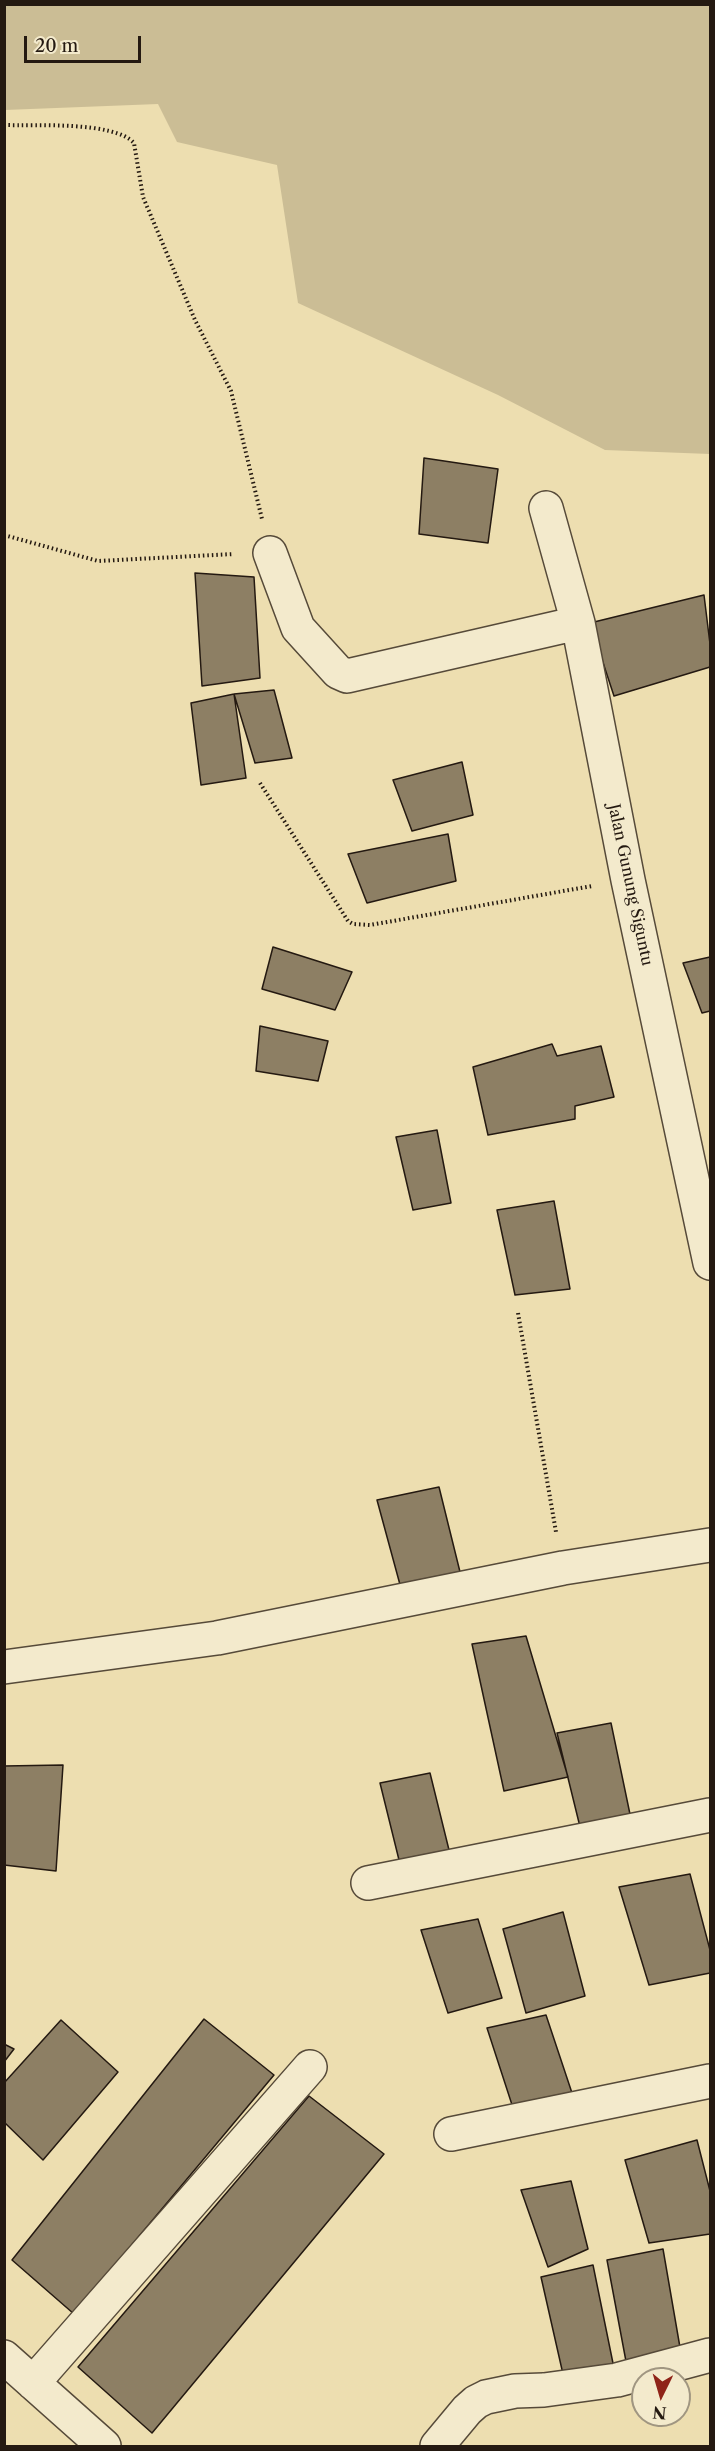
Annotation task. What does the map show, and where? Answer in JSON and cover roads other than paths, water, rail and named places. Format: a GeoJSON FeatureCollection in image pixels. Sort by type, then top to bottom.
{"type":"FeatureCollection","features":[{"type":"Feature","properties":{"kind":"street","name":"Jalan Gunung Siguntu"},"geometry":{"type":"LineString","coordinates":[[546,508],[578,623],[628,880],[711,1263]]}},
{"type":"Feature","properties":{"kind":"street"},"geometry":{"type":"LineString","coordinates":[[270,553],[298,628],[338,672],[347,676],[578,623]]}},
{"type":"Feature","properties":{"kind":"street"},"geometry":{"type":"LineString","coordinates":[[4,1666],[217,1638],[563,1568],[711,1545]]}},
{"type":"Feature","properties":{"kind":"street"},"geometry":{"type":"LineString","coordinates":[[368,1883],[711,1815]]}},
{"type":"Feature","properties":{"kind":"street"},"geometry":{"type":"LineString","coordinates":[[33,2383],[310,2067]]}},
{"type":"Feature","properties":{"kind":"street"},"geometry":{"type":"LineString","coordinates":[[451,2134],[711,2081]]}},
{"type":"Feature","properties":{"kind":"street"},"geometry":{"type":"LineString","coordinates":[[437,2446],[467,2410],[486,2397],[515,2391],[544,2390],[616,2380],[711,2355]]}},
{"type":"Feature","properties":{"kind":"street"},"geometry":{"type":"LineString","coordinates":[[4,2356],[104,2446]]}}]}
